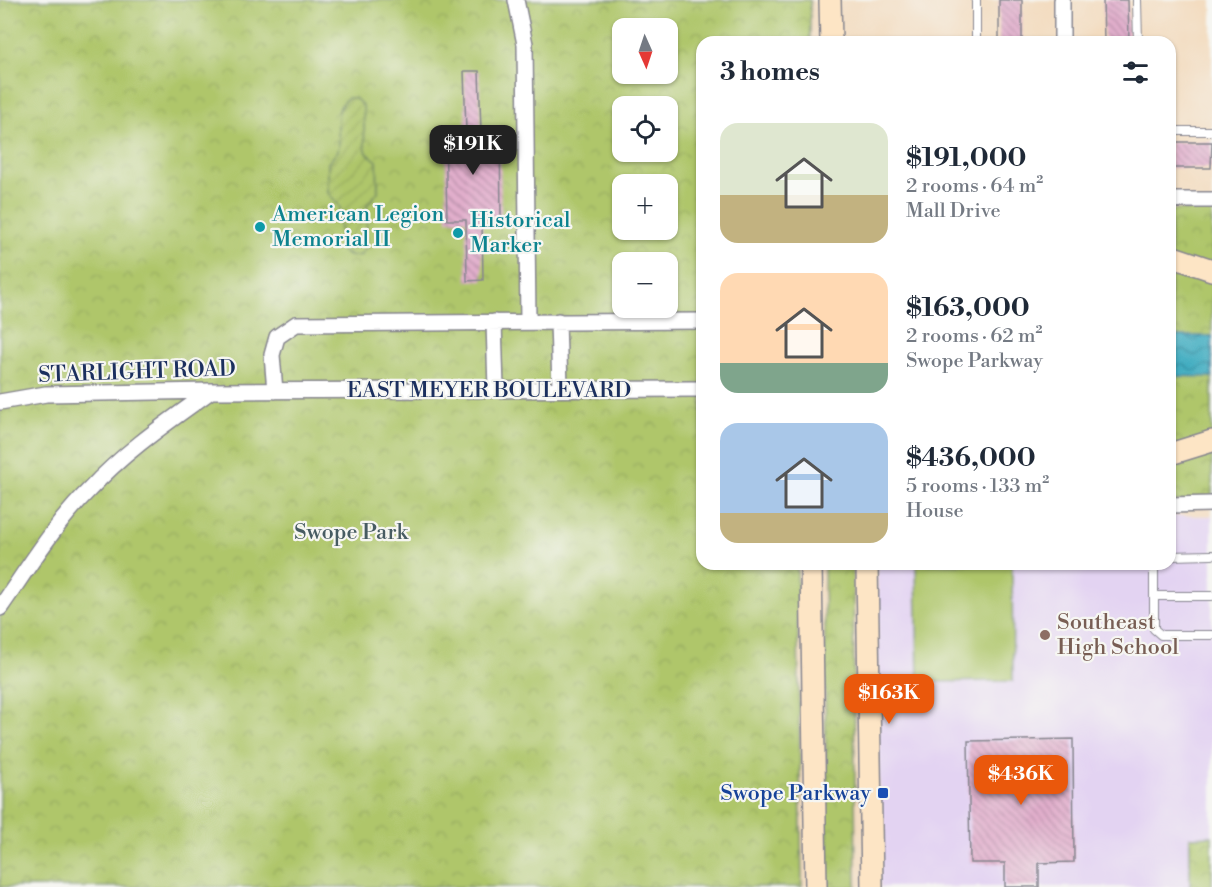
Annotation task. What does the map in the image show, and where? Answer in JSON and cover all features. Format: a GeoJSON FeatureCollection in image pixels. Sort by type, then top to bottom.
{"type":"FeatureCollection","features":[{"type":"Feature","properties":{"kind":"main road"},"geometry":{"type":"LineString","coordinates":[[830,0],[831,36]]}},
{"type":"Feature","properties":{"kind":"main road"},"geometry":{"type":"LineString","coordinates":[[1176,258],[1212,270]]}},
{"type":"Feature","properties":{"kind":"main road"},"geometry":{"type":"LineString","coordinates":[[1176,452],[1212,441]]}},
{"type":"Feature","properties":{"kind":"main road"},"geometry":{"type":"LineString","coordinates":[[811,570],[816,887]]}},
{"type":"Feature","properties":{"kind":"main road"},"geometry":{"type":"LineString","coordinates":[[867,570],[872,887]]}},
{"type":"Feature","properties":{"kind":"street"},"geometry":{"type":"LineString","coordinates":[[516,0],[525,44],[528,322]]}},
{"type":"Feature","properties":{"kind":"street"},"geometry":{"type":"LineString","coordinates":[[1062,0],[1062,36]]}},
{"type":"Feature","properties":{"kind":"street"},"geometry":{"type":"LineString","coordinates":[[1176,200],[1212,200]]}},
{"type":"Feature","properties":{"kind":"street"},"geometry":{"type":"LineString","coordinates":[[558,321],[560,388]]}},
{"type":"Feature","properties":{"kind":"street"},"geometry":{"type":"LineString","coordinates":[[275,391],[272,355],[277,337],[296,324],[696,321]]}},
{"type":"Feature","properties":{"kind":"street"},"geometry":{"type":"LineString","coordinates":[[494,322],[495,389]]}},
{"type":"Feature","properties":{"kind":"street","name":"EAST MEYER BOULEVARD"},"geometry":{"type":"LineString","coordinates":[[275,391],[696,389]]}},
{"type":"Feature","properties":{"kind":"street"},"geometry":{"type":"LineString","coordinates":[[0,608],[58,526],[88,490],[137,444],[211,391]]}},
{"type":"Feature","properties":{"kind":"street","name":"STARLIGHT ROAD"},"geometry":{"type":"LineString","coordinates":[[0,402],[46,394],[275,391]]}},
{"type":"Feature","properties":{"kind":"street"},"geometry":{"type":"LineString","coordinates":[[1176,505],[1212,504]]}},
{"type":"Feature","properties":{"kind":"lane"},"geometry":{"type":"LineString","coordinates":[[976,0],[976,36]]}},
{"type":"Feature","properties":{"kind":"lane"},"geometry":{"type":"LineString","coordinates":[[1137,0],[1138,36]]}},
{"type":"Feature","properties":{"kind":"lane"},"geometry":{"type":"LineString","coordinates":[[1176,131],[1212,131]]}},
{"type":"Feature","properties":{"kind":"lane"},"geometry":{"type":"LineString","coordinates":[[1176,556],[1212,555]]}},
{"type":"Feature","properties":{"kind":"lane"},"geometry":{"type":"LineString","coordinates":[[1154,570],[1154,629],[1157,633],[1161,635],[1212,635]]}},
{"type":"Feature","properties":{"kind":"lane"},"geometry":{"type":"LineString","coordinates":[[1154,596],[1212,596]]}},
{"type":"Feature","properties":{"kind":"shaded area"},"geometry":{"type":"Polygon","coordinates":[[[1176,516],[1212,516],[1212,887],[880,887],[877,570],[1176,570],[1176,516]]]}},
{"type":"Feature","properties":{"kind":"green space","name":"Swope Park"},"geometry":{"type":"Polygon","coordinates":[[[0,0],[810,0],[810,36],[696,36],[696,570],[797,570],[802,887],[0,887],[0,0]]]}},
{"type":"Feature","properties":{"kind":"green space"},"geometry":{"type":"Polygon","coordinates":[[[348,98],[355,98],[363,106],[365,147],[367,153],[377,161],[378,192],[367,205],[366,247],[361,255],[354,256],[348,256],[340,246],[340,207],[328,193],[328,163],[338,151],[340,107],[348,98]]]}},
{"type":"Feature","properties":{"kind":"green space"},"geometry":{"type":"Polygon","coordinates":[[[1176,210],[1212,210],[1212,502],[1176,501],[1176,210]]]}},
{"type":"Feature","properties":{"kind":"green space"},"geometry":{"type":"Polygon","coordinates":[[[824,570],[853,570],[856,887],[827,887],[824,570]]]}},
{"type":"Feature","properties":{"kind":"green space"},"geometry":{"type":"Polygon","coordinates":[[[916,570],[1012,570],[1013,681],[918,682],[916,570]]]}},
{"type":"Feature","properties":{"kind":"green space"},"geometry":{"type":"Polygon","coordinates":[[[1212,836],[1212,887],[1190,887],[1190,837],[1212,836]]]}},
{"type":"Feature","properties":{"kind":"water"},"geometry":{"type":"Polygon","coordinates":[[[1176,336],[1212,336],[1212,377],[1176,376],[1176,336]]]}},
{"type":"Feature","properties":{"kind":"building"},"geometry":{"type":"Polygon","coordinates":[[[999,0],[1022,0],[1022,36],[999,36],[999,0]]]}},
{"type":"Feature","properties":{"kind":"building"},"geometry":{"type":"Polygon","coordinates":[[[1103,0],[1128,0],[1129,36],[1104,36],[1103,0]]]}},
{"type":"Feature","properties":{"kind":"building"},"geometry":{"type":"Polygon","coordinates":[[[464,71],[479,71],[481,131],[500,131],[501,219],[482,220],[483,280],[467,281],[466,220],[447,220],[445,132],[466,131],[464,71]]]}},
{"type":"Feature","properties":{"kind":"building"},"geometry":{"type":"Polygon","coordinates":[[[1176,142],[1212,142],[1211,168],[1176,168],[1176,142]]]}},
{"type":"Feature","properties":{"kind":"building"},"geometry":{"type":"Polygon","coordinates":[[[1073,739],[1074,862],[1039,863],[1039,887],[1005,887],[1005,863],[970,863],[968,741],[1073,739]]]}},
{"type":"Feature","properties":{"kind":"place","name":"American Legion Memorial II"},"geometry":{"type":"Point","coordinates":[260,227]}},
{"type":"Feature","properties":{"kind":"place","name":"Historical Marker"},"geometry":{"type":"Point","coordinates":[458,233]}},
{"type":"Feature","properties":{"kind":"place","name":"Southeast High School"},"geometry":{"type":"Point","coordinates":[1045,635]}},
{"type":"Feature","properties":{"kind":"place","name":"Swope Parkway"},"geometry":{"type":"Point","coordinates":[883,793]}}]}
